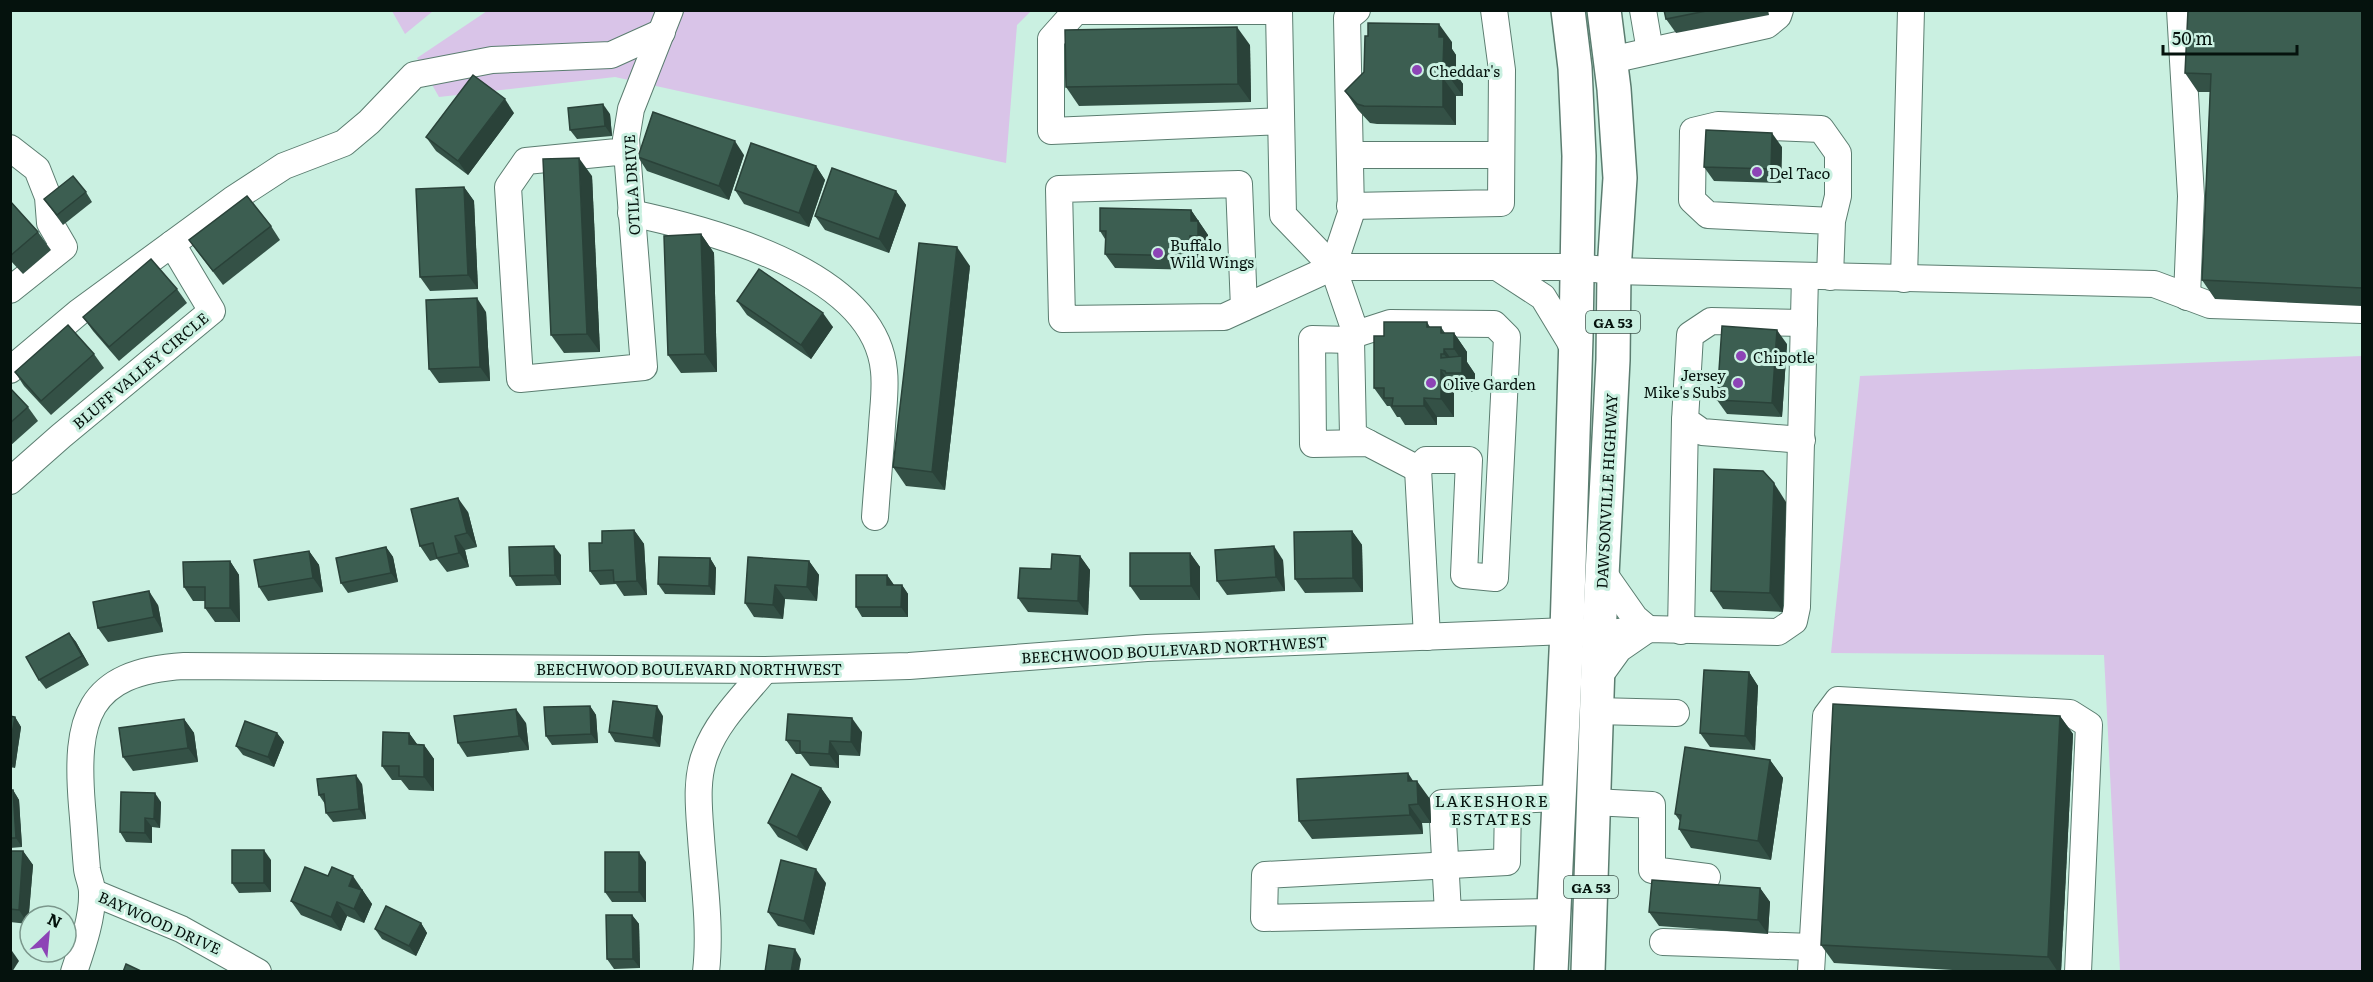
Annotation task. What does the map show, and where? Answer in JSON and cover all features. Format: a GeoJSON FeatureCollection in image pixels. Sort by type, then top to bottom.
{"type":"FeatureCollection","features":[{"type":"Feature","properties":{"kind":"main road","name":"GA 53"},"geometry":{"type":"LineString","coordinates":[[1551,972],[1567,631],[1576,355],[1579,156],[1575,68],[1568,10]]}},
{"type":"Feature","properties":{"kind":"main road","name":"DAWSONVILLE HIGHWAY"},"geometry":{"type":"LineString","coordinates":[[1588,972],[1599,634],[1620,178],[1611,60],[1604,10]]}},
{"type":"Feature","properties":{"kind":"street"},"geometry":{"type":"LineString","coordinates":[[1333,267],[1351,213],[1347,18],[1357,10]]}},
{"type":"Feature","properties":{"kind":"street"},"geometry":{"type":"LineString","coordinates":[[1350,206],[1501,203],[1502,70],[1494,10]]}},
{"type":"Feature","properties":{"kind":"street"},"geometry":{"type":"LineString","coordinates":[[1643,10],[1650,51]]}},
{"type":"Feature","properties":{"kind":"street"},"geometry":{"type":"LineString","coordinates":[[1611,60],[1767,25],[1778,16],[1780,10]]}},
{"type":"Feature","properties":{"kind":"street"},"geometry":{"type":"LineString","coordinates":[[1904,279],[1911,10]]}},
{"type":"Feature","properties":{"kind":"street"},"geometry":{"type":"LineString","coordinates":[[2180,10],[2192,196],[2187,297]]}},
{"type":"Feature","properties":{"kind":"street"},"geometry":{"type":"LineString","coordinates":[[1281,121],[1051,131],[1051,39],[1076,11],[1279,11],[1281,121],[1282,215],[1333,267],[1354,337],[1353,435],[1418,469]]}},
{"type":"Feature","properties":{"kind":"street"},"geometry":{"type":"LineString","coordinates":[[10,370],[79,312],[232,200],[284,166],[345,143],[369,122],[414,75],[492,60],[611,56],[666,21]]}},
{"type":"Feature","properties":{"kind":"street","name":"OTILA DRIVE"},"geometry":{"type":"LineString","coordinates":[[627,151],[526,161],[508,187],[520,379],[644,367],[632,213],[627,151],[626,139],[631,110],[666,21]]}},
{"type":"Feature","properties":{"kind":"street"},"geometry":{"type":"LineString","coordinates":[[1830,277],[1832,221],[1838,196],[1838,153],[1821,129],[1718,125],[1693,131],[1692,200],[1708,215],[1832,221]]}},
{"type":"Feature","properties":{"kind":"street"},"geometry":{"type":"LineString","coordinates":[[10,148],[37,168],[48,197],[50,223],[64,247],[10,290]]}},
{"type":"Feature","properties":{"kind":"street"},"geometry":{"type":"LineString","coordinates":[[1350,155],[1501,155]]}},
{"type":"Feature","properties":{"kind":"street"},"geometry":{"type":"LineString","coordinates":[[1244,308],[1239,184],[1059,189],[1062,319],[1224,317],[1244,308],[1333,267],[1576,267],[1614,271],[2154,284],[2210,305],[2362,310]]}},
{"type":"Feature","properties":{"kind":"street"},"geometry":{"type":"LineString","coordinates":[[632,213],[689,225],[780,258],[817,277],[851,307],[876,337],[884,370],[875,517]]}},
{"type":"Feature","properties":{"kind":"street","name":"BLUFF VALLEY CIRCLE"},"geometry":{"type":"LineString","coordinates":[[10,481],[60,436],[212,311],[172,244]]}},
{"type":"Feature","properties":{"kind":"street"},"geometry":{"type":"LineString","coordinates":[[1497,267],[1543,297],[1576,355]]}},
{"type":"Feature","properties":{"kind":"street"},"geometry":{"type":"LineString","coordinates":[[1685,420],[1702,432],[1802,440],[1805,276]]}},
{"type":"Feature","properties":{"kind":"street"},"geometry":{"type":"LineString","coordinates":[[1681,631],[1685,420],[1690,335],[1711,321],[1804,324]]}},
{"type":"Feature","properties":{"kind":"street"},"geometry":{"type":"LineString","coordinates":[[1368,443],[1312,444],[1312,339],[1354,337],[1390,323],[1494,324],[1507,337],[1495,578],[1464,575],[1469,460]]}},
{"type":"Feature","properties":{"kind":"street","name":"BEECHWOOD BOULEVARD NORTHWEST"},"geometry":{"type":"LineString","coordinates":[[74,972],[85,940],[92,892],[87,870],[80,776],[81,742],[87,718],[97,700],[112,686],[130,675],[156,668],[184,666],[765,670],[909,666],[1147,648],[1567,631],[1599,634],[1648,629],[1778,632],[1794,621],[1797,607],[1802,440]]}},
{"type":"Feature","properties":{"kind":"street"},"geometry":{"type":"LineString","coordinates":[[1427,637],[1418,469],[1426,460],[1501,461]]}},
{"type":"Feature","properties":{"kind":"street"},"geometry":{"type":"LineString","coordinates":[[1598,678],[1619,649],[1648,629],[1635,618],[1602,571]]}},
{"type":"Feature","properties":{"kind":"street"},"geometry":{"type":"LineString","coordinates":[[706,972],[708,957],[699,806],[701,771],[706,752],[722,723],[765,670]]}},
{"type":"Feature","properties":{"kind":"street"},"geometry":{"type":"LineString","coordinates":[[1663,942],[1811,959],[1826,716],[1838,700],[2070,713],[2089,725],[2078,972]]}},
{"type":"Feature","properties":{"kind":"street"},"geometry":{"type":"LineString","coordinates":[[1596,711],[1676,713]]}},
{"type":"Feature","properties":{"kind":"street"},"geometry":{"type":"LineString","coordinates":[[1448,913],[1442,802],[1559,798]]}},
{"type":"Feature","properties":{"kind":"street"},"geometry":{"type":"LineString","coordinates":[[1508,801],[1507,862],[1265,875],[1264,918],[1554,912]]}},
{"type":"Feature","properties":{"kind":"street"},"geometry":{"type":"LineString","coordinates":[[1593,802],[1652,805],[1652,870],[1707,877]]}},
{"type":"Feature","properties":{"kind":"street","name":"BAYWOOD DRIVE"},"geometry":{"type":"LineString","coordinates":[[92,892],[181,929],[258,972]]}},
{"type":"Feature","properties":{"kind":"shaded area"},"geometry":{"type":"Polygon","coordinates":[[[392,11],[433,11],[405,34],[392,11]]]}},
{"type":"Feature","properties":{"kind":"shaded area"},"geometry":{"type":"Polygon","coordinates":[[[487,11],[1031,11],[1017,25],[1006,163],[615,77],[439,97],[417,58],[487,11]]]}},
{"type":"Feature","properties":{"kind":"shaded area"},"geometry":{"type":"Polygon","coordinates":[[[2362,356],[2362,971],[2120,971],[2104,655],[1831,653],[1860,376],[2362,356]]]}},
{"type":"Feature","properties":{"kind":"building"},"geometry":{"type":"Polygon","coordinates":[[[1664,10],[1711,10],[1666,19],[1664,10]]]}},
{"type":"Feature","properties":{"kind":"building"},"geometry":{"type":"Polygon","coordinates":[[[2188,10],[2362,10],[2362,288],[2202,280],[2211,74],[2185,73],[2188,10]]]}},
{"type":"Feature","properties":{"kind":"building","name":"Cheddar's"},"geometry":{"type":"Polygon","coordinates":[[[1368,23],[1439,24],[1439,37],[1444,37],[1443,66],[1450,66],[1450,78],[1443,78],[1443,107],[1364,106],[1357,104],[1345,91],[1364,72],[1365,36],[1368,36],[1368,23]]]}},
{"type":"Feature","properties":{"kind":"building"},"geometry":{"type":"Polygon","coordinates":[[[1237,27],[1238,84],[1066,87],[1065,30],[1237,27]]]}},
{"type":"Feature","properties":{"kind":"building"},"geometry":{"type":"Polygon","coordinates":[[[473,75],[505,99],[458,161],[426,137],[473,75]]]}},
{"type":"Feature","properties":{"kind":"building"},"geometry":{"type":"Polygon","coordinates":[[[603,104],[605,126],[570,130],[568,108],[603,104]]]}},
{"type":"Feature","properties":{"kind":"building"},"geometry":{"type":"Polygon","coordinates":[[[653,112],[735,141],[719,186],[638,157],[653,112]]]}},
{"type":"Feature","properties":{"kind":"building"},"geometry":{"type":"Polygon","coordinates":[[[1706,130],[1772,133],[1771,169],[1704,167],[1706,130]]]}},
{"type":"Feature","properties":{"kind":"building"},"geometry":{"type":"Polygon","coordinates":[[[751,143],[816,166],[799,213],[735,190],[751,143]]]}},
{"type":"Feature","properties":{"kind":"building"},"geometry":{"type":"Polygon","coordinates":[[[579,158],[587,334],[551,335],[543,159],[579,158]]]}},
{"type":"Feature","properties":{"kind":"building"},"geometry":{"type":"Polygon","coordinates":[[[832,168],[896,191],[879,239],[815,216],[832,168]]]}},
{"type":"Feature","properties":{"kind":"building"},"geometry":{"type":"Polygon","coordinates":[[[73,176],[86,192],[57,215],[44,199],[73,176]]]}},
{"type":"Feature","properties":{"kind":"building"},"geometry":{"type":"Polygon","coordinates":[[[464,187],[468,275],[420,277],[416,189],[464,187]]]}},
{"type":"Feature","properties":{"kind":"building"},"geometry":{"type":"Polygon","coordinates":[[[247,196],[271,226],[213,271],[189,240],[247,196]]]}},
{"type":"Feature","properties":{"kind":"building"},"geometry":{"type":"Polygon","coordinates":[[[10,201],[38,232],[10,256],[10,201]]]}},
{"type":"Feature","properties":{"kind":"building"},"geometry":{"type":"Polygon","coordinates":[[[1100,208],[1191,210],[1191,221],[1198,221],[1198,236],[1190,236],[1190,256],[1105,254],[1106,231],[1100,231],[1100,208]]]}},
{"type":"Feature","properties":{"kind":"building"},"geometry":{"type":"Polygon","coordinates":[[[701,234],[705,354],[668,355],[664,236],[701,234]]]}},
{"type":"Feature","properties":{"kind":"building"},"geometry":{"type":"Polygon","coordinates":[[[919,243],[957,247],[932,472],[893,467],[919,243]]]}},
{"type":"Feature","properties":{"kind":"building"},"geometry":{"type":"Polygon","coordinates":[[[151,259],[177,289],[109,347],[83,317],[151,259]]]}},
{"type":"Feature","properties":{"kind":"building"},"geometry":{"type":"Polygon","coordinates":[[[759,269],[823,313],[801,345],[737,301],[759,269]]]}},
{"type":"Feature","properties":{"kind":"building"},"geometry":{"type":"Polygon","coordinates":[[[477,298],[480,367],[429,369],[426,300],[477,298]]]}},
{"type":"Feature","properties":{"kind":"building","name":"Olive Garden"},"geometry":{"type":"Polygon","coordinates":[[[1384,322],[1427,322],[1427,327],[1441,327],[1441,333],[1454,333],[1454,349],[1444,349],[1441,358],[1462,356],[1462,373],[1446,373],[1441,370],[1441,399],[1424,398],[1424,406],[1392,406],[1393,398],[1384,398],[1384,388],[1374,388],[1374,336],[1384,336],[1384,322]]]}},
{"type":"Feature","properties":{"kind":"building"},"geometry":{"type":"Polygon","coordinates":[[[68,325],[94,354],[41,401],[15,372],[68,325]]]}},
{"type":"Feature","properties":{"kind":"building"},"geometry":{"type":"Polygon","coordinates":[[[1722,326],[1777,330],[1772,403],[1717,400],[1722,326]]]}},
{"type":"Feature","properties":{"kind":"building"},"geometry":{"type":"Polygon","coordinates":[[[10,388],[28,407],[10,423],[10,388]]]}},
{"type":"Feature","properties":{"kind":"building"},"geometry":{"type":"Polygon","coordinates":[[[1714,469],[1763,471],[1774,483],[1770,593],[1711,591],[1714,469]]]}},
{"type":"Feature","properties":{"kind":"building"},"geometry":{"type":"Polygon","coordinates":[[[458,498],[467,533],[455,536],[459,553],[437,558],[433,543],[420,546],[411,509],[458,498]]]}},
{"type":"Feature","properties":{"kind":"building"},"geometry":{"type":"Polygon","coordinates":[[[634,530],[637,581],[614,582],[613,570],[590,571],[589,543],[602,543],[602,531],[634,530]]]}},
{"type":"Feature","properties":{"kind":"building"},"geometry":{"type":"Polygon","coordinates":[[[1352,531],[1353,578],[1295,579],[1294,532],[1352,531]]]}},
{"type":"Feature","properties":{"kind":"building"},"geometry":{"type":"Polygon","coordinates":[[[554,546],[555,575],[510,576],[509,547],[554,546]]]}},
{"type":"Feature","properties":{"kind":"building"},"geometry":{"type":"Polygon","coordinates":[[[1274,546],[1276,577],[1217,581],[1215,550],[1274,546]]]}},
{"type":"Feature","properties":{"kind":"building"},"geometry":{"type":"Polygon","coordinates":[[[386,547],[391,573],[341,583],[336,558],[386,547]]]}},
{"type":"Feature","properties":{"kind":"building"},"geometry":{"type":"Polygon","coordinates":[[[309,551],[313,578],[259,587],[254,560],[309,551]]]}},
{"type":"Feature","properties":{"kind":"building"},"geometry":{"type":"Polygon","coordinates":[[[1130,553],[1190,553],[1191,586],[1130,586],[1130,553]]]}},
{"type":"Feature","properties":{"kind":"building"},"geometry":{"type":"Polygon","coordinates":[[[1052,554],[1080,556],[1078,601],[1018,598],[1020,568],[1051,569],[1052,554]]]}},
{"type":"Feature","properties":{"kind":"building"},"geometry":{"type":"Polygon","coordinates":[[[659,557],[710,558],[709,586],[658,584],[659,557]]]}},
{"type":"Feature","properties":{"kind":"building"},"geometry":{"type":"Polygon","coordinates":[[[748,557],[809,561],[807,587],[775,585],[773,605],[745,603],[748,557]]]}},
{"type":"Feature","properties":{"kind":"building"},"geometry":{"type":"Polygon","coordinates":[[[230,561],[230,608],[205,608],[205,587],[184,587],[183,562],[230,561]]]}},
{"type":"Feature","properties":{"kind":"building"},"geometry":{"type":"Polygon","coordinates":[[[856,575],[887,575],[887,585],[902,585],[901,607],[856,607],[856,575]]]}},
{"type":"Feature","properties":{"kind":"building"},"geometry":{"type":"Polygon","coordinates":[[[149,591],[154,617],[98,628],[93,602],[149,591]]]}},
{"type":"Feature","properties":{"kind":"building"},"geometry":{"type":"Polygon","coordinates":[[[69,633],[82,656],[39,680],[26,657],[69,633]]]}},
{"type":"Feature","properties":{"kind":"building"},"geometry":{"type":"Polygon","coordinates":[[[1704,670],[1749,672],[1745,736],[1700,733],[1704,670]]]}},
{"type":"Feature","properties":{"kind":"building"},"geometry":{"type":"Polygon","coordinates":[[[613,701],[657,706],[653,738],[609,732],[613,701]]]}},
{"type":"Feature","properties":{"kind":"building"},"geometry":{"type":"Polygon","coordinates":[[[1833,704],[2060,716],[2048,957],[1821,945],[1833,704]]]}},
{"type":"Feature","properties":{"kind":"building"},"geometry":{"type":"Polygon","coordinates":[[[590,706],[591,734],[546,736],[544,707],[590,706]]]}},
{"type":"Feature","properties":{"kind":"building"},"geometry":{"type":"Polygon","coordinates":[[[516,709],[519,736],[458,743],[454,716],[516,709]]]}},
{"type":"Feature","properties":{"kind":"building"},"geometry":{"type":"Polygon","coordinates":[[[788,714],[852,718],[851,742],[830,741],[829,754],[800,752],[800,741],[786,740],[788,714]]]}},
{"type":"Feature","properties":{"kind":"building"},"geometry":{"type":"Polygon","coordinates":[[[10,716],[15,717],[10,746],[10,716]]]}},
{"type":"Feature","properties":{"kind":"building"},"geometry":{"type":"Polygon","coordinates":[[[184,719],[188,748],[123,757],[119,728],[184,719]]]}},
{"type":"Feature","properties":{"kind":"building"},"geometry":{"type":"Polygon","coordinates":[[[245,721],[277,733],[268,757],[236,746],[245,721]]]}},
{"type":"Feature","properties":{"kind":"building"},"geometry":{"type":"Polygon","coordinates":[[[383,732],[409,733],[409,744],[424,745],[424,777],[399,776],[399,766],[382,766],[383,732]]]}},
{"type":"Feature","properties":{"kind":"building"},"geometry":{"type":"Polygon","coordinates":[[[1685,747],[1770,760],[1758,841],[1679,829],[1681,815],[1675,814],[1685,747]]]}},
{"type":"Feature","properties":{"kind":"building"},"geometry":{"type":"Polygon","coordinates":[[[1408,773],[1408,781],[1417,781],[1418,804],[1409,805],[1410,815],[1299,821],[1297,779],[1408,773]]]}},
{"type":"Feature","properties":{"kind":"building"},"geometry":{"type":"Polygon","coordinates":[[[792,774],[821,788],[797,837],[768,823],[792,774]]]}},
{"type":"Feature","properties":{"kind":"building"},"geometry":{"type":"Polygon","coordinates":[[[356,775],[359,809],[326,813],[324,794],[319,795],[317,779],[356,775]]]}},
{"type":"Feature","properties":{"kind":"building"},"geometry":{"type":"Polygon","coordinates":[[[10,790],[13,790],[16,838],[10,838],[10,790]]]}},
{"type":"Feature","properties":{"kind":"building"},"geometry":{"type":"Polygon","coordinates":[[[121,792],[155,793],[154,819],[145,818],[145,833],[120,832],[121,792]]]}},
{"type":"Feature","properties":{"kind":"building"},"geometry":{"type":"Polygon","coordinates":[[[232,850],[264,850],[264,883],[232,883],[232,850]]]}},
{"type":"Feature","properties":{"kind":"building"},"geometry":{"type":"Polygon","coordinates":[[[10,851],[23,851],[19,904],[18,910],[10,909],[10,851]]]}},
{"type":"Feature","properties":{"kind":"building"},"geometry":{"type":"Polygon","coordinates":[[[605,852],[639,852],[639,892],[605,892],[605,852]]]}},
{"type":"Feature","properties":{"kind":"building"},"geometry":{"type":"Polygon","coordinates":[[[781,860],[816,869],[804,921],[768,912],[781,860]]]}},
{"type":"Feature","properties":{"kind":"building"},"geometry":{"type":"Polygon","coordinates":[[[305,867],[328,876],[332,867],[353,876],[349,886],[362,890],[354,909],[337,902],[331,917],[291,901],[305,867]]]}},
{"type":"Feature","properties":{"kind":"building"},"geometry":{"type":"Polygon","coordinates":[[[1652,880],[1760,888],[1758,920],[1649,912],[1652,880]]]}},
{"type":"Feature","properties":{"kind":"building"},"geometry":{"type":"Polygon","coordinates":[[[386,906],[421,923],[409,946],[375,929],[386,906]]]}},
{"type":"Feature","properties":{"kind":"building"},"geometry":{"type":"Polygon","coordinates":[[[606,915],[632,915],[633,959],[607,959],[606,915]]]}},
{"type":"Feature","properties":{"kind":"building"},"geometry":{"type":"Polygon","coordinates":[[[769,945],[795,949],[791,972],[765,972],[769,945]]]}},
{"type":"Feature","properties":{"kind":"building"},"geometry":{"type":"Polygon","coordinates":[[[126,964],[143,972],[123,972],[126,964]]]}},
{"type":"Feature","properties":{"kind":"place","name":"Cheddar's"},"geometry":{"type":"Point","coordinates":[1417,70]}},
{"type":"Feature","properties":{"kind":"place","name":"Del Taco"},"geometry":{"type":"Point","coordinates":[1757,172]}},
{"type":"Feature","properties":{"kind":"place","name":"Buffalo Wild Wings"},"geometry":{"type":"Point","coordinates":[1158,253]}},
{"type":"Feature","properties":{"kind":"place","name":"Chipotle"},"geometry":{"type":"Point","coordinates":[1741,356]}},
{"type":"Feature","properties":{"kind":"place","name":"Olive Garden"},"geometry":{"type":"Point","coordinates":[1431,383]}},
{"type":"Feature","properties":{"kind":"place","name":"Jersey Mike's Subs"},"geometry":{"type":"Point","coordinates":[1738,383]}},
{"type":"Feature","properties":{"kind":"district","name":"LAKESHORE ESTATES"},"geometry":{"type":"Point","coordinates":[1492,809]}}]}
